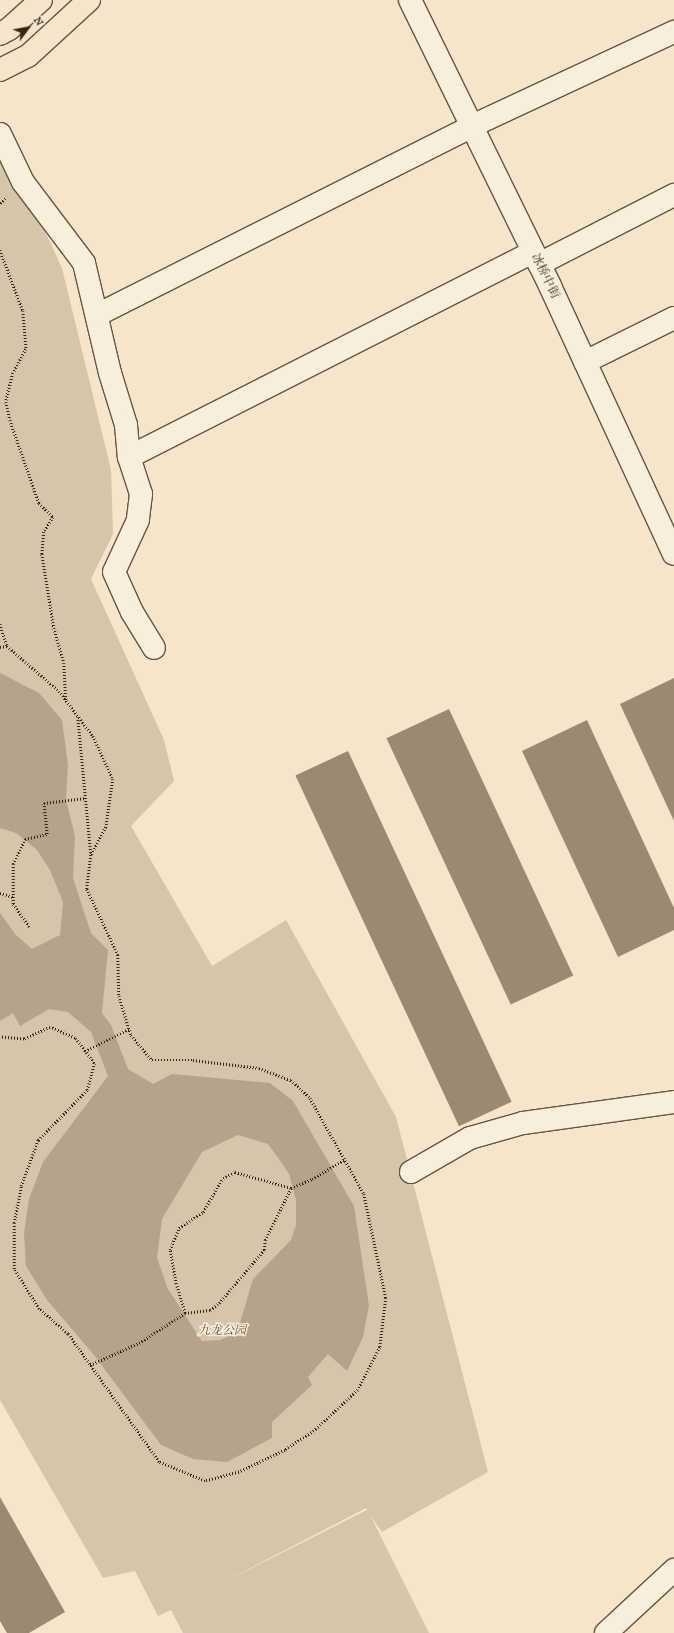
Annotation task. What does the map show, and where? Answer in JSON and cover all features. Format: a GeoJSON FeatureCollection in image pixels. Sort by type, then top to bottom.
{"type":"FeatureCollection","features":[{"type":"Feature","properties":{"kind":"highway"},"geometry":{"type":"LineString","coordinates":[[0,34],[10,29],[41,0]]}},
{"type":"Feature","properties":{"kind":"highway"},"geometry":{"type":"LineString","coordinates":[[0,70],[28,56],[89,0]]}},
{"type":"Feature","properties":{"kind":"street","name":"冰桥中街"},"geometry":{"type":"LineString","coordinates":[[410,0],[536,258],[674,554]]}},
{"type":"Feature","properties":{"kind":"street"},"geometry":{"type":"LineString","coordinates":[[97,315],[472,126],[674,32]]}},
{"type":"Feature","properties":{"kind":"street"},"geometry":{"type":"LineString","coordinates":[[0,134],[23,182],[84,263],[126,425],[129,456],[142,494],[138,520],[114,572],[132,612],[154,648]]}},
{"type":"Feature","properties":{"kind":"street"},"geometry":{"type":"LineString","coordinates":[[129,456],[536,258],[674,195]]}},
{"type":"Feature","properties":{"kind":"street"},"geometry":{"type":"LineString","coordinates":[[585,362],[674,318]]}},
{"type":"Feature","properties":{"kind":"street"},"geometry":{"type":"LineString","coordinates":[[411,1172],[470,1138],[523,1123],[674,1102]]}},
{"type":"Feature","properties":{"kind":"street"},"geometry":{"type":"LineString","coordinates":[[606,1633],[674,1570]]}},
{"type":"Feature","properties":{"kind":"path"},"geometry":{"type":"LineString","coordinates":[[0,250],[23,311],[26,349],[13,373],[6,402],[10,420],[39,503],[53,517],[44,532],[42,554],[54,628],[64,663],[66,701]]}},
{"type":"Feature","properties":{"kind":"path"},"geometry":{"type":"LineString","coordinates":[[0,624],[7,646],[58,691],[93,736],[113,779],[106,827],[91,855]]}},
{"type":"Feature","properties":{"kind":"path"},"geometry":{"type":"LineString","coordinates":[[0,646],[7,646]]}},
{"type":"Feature","properties":{"kind":"path"},"geometry":{"type":"LineString","coordinates":[[0,1038],[24,1039],[50,1027],[75,1038],[94,1063],[88,1090],[38,1140],[21,1186],[14,1223],[14,1269],[39,1310],[68,1334],[159,1462],[205,1481],[239,1472],[285,1450],[314,1431],[358,1390],[380,1347],[386,1298],[364,1194],[310,1098],[291,1080],[259,1068],[194,1060],[152,1060],[131,1036],[119,996],[118,955],[87,889],[91,855],[78,716]]}},
{"type":"Feature","properties":{"kind":"path"},"geometry":{"type":"LineString","coordinates":[[30,927],[13,904],[13,864],[25,839],[47,834],[44,803],[86,798]]}},
{"type":"Feature","properties":{"kind":"path"},"geometry":{"type":"LineString","coordinates":[[0,893],[13,897]]}},
{"type":"Feature","properties":{"kind":"path"},"geometry":{"type":"LineString","coordinates":[[85,1051],[129,1029]]}},
{"type":"Feature","properties":{"kind":"path"},"geometry":{"type":"LineString","coordinates":[[185,1313],[176,1284],[170,1250],[179,1228],[203,1212],[223,1178],[235,1172],[291,1188],[312,1179],[345,1159]]}},
{"type":"Feature","properties":{"kind":"path"},"geometry":{"type":"LineString","coordinates":[[90,1365],[138,1343],[185,1313],[210,1310],[239,1283],[264,1250],[265,1240],[291,1188]]}},
{"type":"Feature","properties":{"kind":"green space","name":"九龙公园"},"geometry":{"type":"Polygon","coordinates":[[[0,135],[62,268],[111,470],[113,534],[91,579],[164,740],[174,781],[131,826],[212,966],[286,920],[396,1117],[488,1472],[382,1532],[370,1515],[429,1633],[183,1633],[171,1610],[158,1616],[135,1571],[103,1578],[0,1400],[0,135]],[[366,1508],[222,1583],[367,1510],[366,1508]]]}},
{"type":"Feature","properties":{"kind":"shaded area"},"geometry":{"type":"Polygon","coordinates":[[[0,673],[39,693],[62,720],[68,765],[66,800],[75,836],[73,878],[91,933],[108,950],[102,1013],[111,1025],[128,1069],[153,1084],[172,1074],[270,1083],[293,1101],[354,1206],[369,1306],[363,1337],[347,1371],[328,1354],[308,1377],[312,1385],[272,1422],[272,1438],[227,1462],[193,1459],[161,1445],[94,1355],[47,1300],[26,1266],[24,1233],[29,1199],[43,1162],[108,1076],[91,1032],[68,1012],[49,1009],[20,1026],[13,1013],[0,1021],[0,913],[16,935],[32,949],[60,935],[63,902],[50,870],[37,850],[16,833],[0,828],[0,673]],[[238,1135],[202,1152],[162,1219],[157,1258],[168,1289],[202,1341],[220,1340],[237,1333],[253,1279],[291,1240],[296,1225],[296,1200],[289,1174],[268,1144],[238,1135]]]}},
{"type":"Feature","properties":{"kind":"building"},"geometry":{"type":"Polygon","coordinates":[[[674,678],[674,821],[620,704],[674,678]]]}},
{"type":"Feature","properties":{"kind":"building"},"geometry":{"type":"Polygon","coordinates":[[[449,709],[573,975],[511,1005],[386,738],[449,709]]]}},
{"type":"Feature","properties":{"kind":"building"},"geometry":{"type":"Polygon","coordinates":[[[587,720],[674,908],[674,930],[618,957],[522,751],[587,720]]]}},
{"type":"Feature","properties":{"kind":"building"},"geometry":{"type":"Polygon","coordinates":[[[348,751],[512,1102],[459,1126],[295,776],[348,751]]]}},
{"type":"Feature","properties":{"kind":"building"},"geometry":{"type":"Polygon","coordinates":[[[0,1497],[65,1612],[29,1633],[7,1633],[0,1621],[0,1497]]]}}]}
